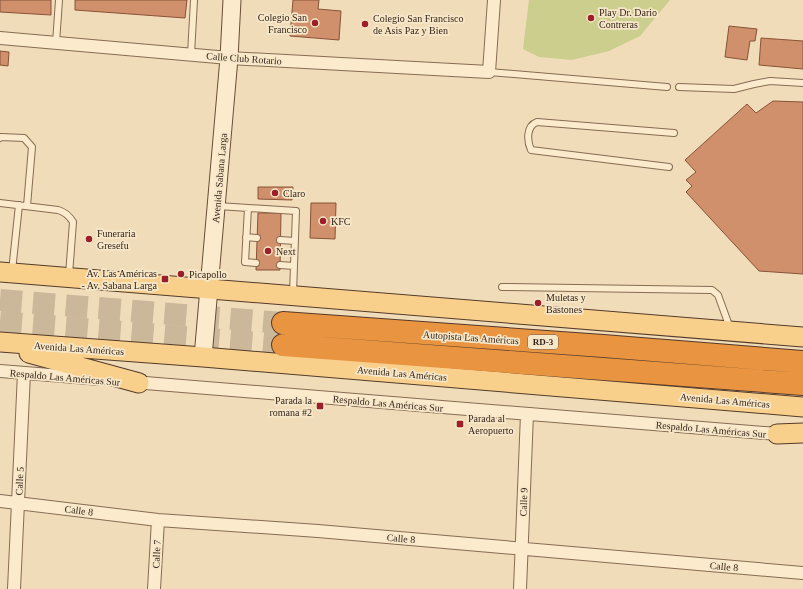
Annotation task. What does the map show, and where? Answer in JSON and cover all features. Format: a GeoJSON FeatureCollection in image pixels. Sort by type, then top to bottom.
{"type":"FeatureCollection","features":[{"type":"Feature","properties":{"kind":"highway","name":"Autopista Las Américas"},"geometry":{"type":"LineString","coordinates":[[283,323],[595,345],[803,362]]}},
{"type":"Feature","properties":{"kind":"highway","name":"RD-3"},"geometry":{"type":"LineString","coordinates":[[283,345],[803,384]]}},
{"type":"Feature","properties":{"kind":"main road","name":"Avenida Sabana Larga"},"geometry":{"type":"LineString","coordinates":[[203,357],[232,0]]}},
{"type":"Feature","properties":{"kind":"main road"},"geometry":{"type":"LineString","coordinates":[[6,273],[803,337]]}},
{"type":"Feature","properties":{"kind":"main road","name":"Avenida Las Américas"},"geometry":{"type":"LineString","coordinates":[[0,342],[803,406]]}},
{"type":"Feature","properties":{"kind":"main road"},"geometry":{"type":"LineString","coordinates":[[0,349],[31,353],[139,383]]}},
{"type":"Feature","properties":{"kind":"main road"},"geometry":{"type":"LineString","coordinates":[[777,434],[803,433]]}},
{"type":"Feature","properties":{"kind":"street"},"geometry":{"type":"LineString","coordinates":[[489,72],[494,0]]}},
{"type":"Feature","properties":{"kind":"street","name":"Calle Club Rotario"},"geometry":{"type":"LineString","coordinates":[[0,38],[228,58],[489,72]]}},
{"type":"Feature","properties":{"kind":"street","name":"Respaldo Las Américas Sur"},"geometry":{"type":"LineString","coordinates":[[0,371],[777,434]]}},
{"type":"Feature","properties":{"kind":"street","name":"Calle 5"},"geometry":{"type":"LineString","coordinates":[[14,589],[24,373]]}},
{"type":"Feature","properties":{"kind":"street","name":"Calle 9"},"geometry":{"type":"LineString","coordinates":[[520,589],[526,414]]}},
{"type":"Feature","properties":{"kind":"street","name":"Calle 8"},"geometry":{"type":"LineString","coordinates":[[0,501],[158,520],[318,531],[803,573]]}},
{"type":"Feature","properties":{"kind":"street","name":"Calle 7"},"geometry":{"type":"LineString","coordinates":[[154,589],[158,520]]}},
{"type":"Feature","properties":{"kind":"lane"},"geometry":{"type":"LineString","coordinates":[[56,43],[59,0]]}},
{"type":"Feature","properties":{"kind":"lane"},"geometry":{"type":"LineString","coordinates":[[191,54],[194,0]]}},
{"type":"Feature","properties":{"kind":"lane"},"geometry":{"type":"LineString","coordinates":[[489,72],[667,86]]}},
{"type":"Feature","properties":{"kind":"lane"},"geometry":{"type":"LineString","coordinates":[[679,87],[734,89],[770,81],[803,83]]}},
{"type":"Feature","properties":{"kind":"lane"},"geometry":{"type":"LineString","coordinates":[[669,168],[531,150],[528,144],[529,126],[537,122],[674,132]]}},
{"type":"Feature","properties":{"kind":"lane"},"geometry":{"type":"LineString","coordinates":[[0,138],[24,138],[32,147],[27,206]]}},
{"type":"Feature","properties":{"kind":"lane"},"geometry":{"type":"LineString","coordinates":[[0,203],[58,210],[65,212],[70,216],[73,222],[69,278]]}},
{"type":"Feature","properties":{"kind":"lane"},"geometry":{"type":"LineString","coordinates":[[6,273],[19,205]]}},
{"type":"Feature","properties":{"kind":"lane"},"geometry":{"type":"LineString","coordinates":[[216,206],[296,211],[293,296]]}},
{"type":"Feature","properties":{"kind":"lane"},"geometry":{"type":"LineString","coordinates":[[248,208],[245,262],[256,263]]}},
{"type":"Feature","properties":{"kind":"lane"},"geometry":{"type":"LineString","coordinates":[[246,237],[257,238]]}},
{"type":"Feature","properties":{"kind":"lane"},"geometry":{"type":"LineString","coordinates":[[280,240],[295,241]]}},
{"type":"Feature","properties":{"kind":"lane"},"geometry":{"type":"LineString","coordinates":[[280,265],[294,266]]}},
{"type":"Feature","properties":{"kind":"lane"},"geometry":{"type":"LineString","coordinates":[[502,287],[712,290],[718,295],[731,331]]}},
{"type":"Feature","properties":{"kind":"green space","name":"Play Dr. Dario Contreras"},"geometry":{"type":"Polygon","coordinates":[[[529,0],[670,0],[640,36],[609,51],[572,60],[539,57],[523,49],[529,0]]]}},
{"type":"Feature","properties":{"kind":"building"},"geometry":{"type":"Polygon","coordinates":[[[0,0],[51,0],[51,15],[0,12],[0,0]]]}},
{"type":"Feature","properties":{"kind":"building"},"geometry":{"type":"Polygon","coordinates":[[[75,0],[187,0],[185,18],[75,10],[75,0]]]}},
{"type":"Feature","properties":{"kind":"building","name":"Colegio San Francisco"},"geometry":{"type":"Polygon","coordinates":[[[293,0],[319,0],[318,9],[341,11],[339,40],[290,36],[293,0]]]}},
{"type":"Feature","properties":{"kind":"building"},"geometry":{"type":"Polygon","coordinates":[[[729,26],[757,29],[755,41],[750,41],[747,60],[725,57],[729,26]]]}},
{"type":"Feature","properties":{"kind":"building"},"geometry":{"type":"Polygon","coordinates":[[[761,38],[803,41],[803,69],[759,65],[761,38]]]}},
{"type":"Feature","properties":{"kind":"building"},"geometry":{"type":"Polygon","coordinates":[[[0,51],[9,52],[8,66],[0,65],[0,51]]]}},
{"type":"Feature","properties":{"kind":"building"},"geometry":{"type":"Polygon","coordinates":[[[773,101],[803,102],[803,274],[759,271],[686,192],[692,186],[686,180],[696,172],[685,160],[747,104],[756,113],[773,101]]]}},
{"type":"Feature","properties":{"kind":"building","name":"Claro"},"geometry":{"type":"Polygon","coordinates":[[[258,187],[293,187],[292,200],[258,199],[258,187]]]}},
{"type":"Feature","properties":{"kind":"building","name":"KFC"},"geometry":{"type":"Polygon","coordinates":[[[311,203],[336,203],[335,239],[310,238],[311,203]]]}},
{"type":"Feature","properties":{"kind":"building","name":"Next"},"geometry":{"type":"Polygon","coordinates":[[[258,213],[281,213],[280,270],[256,270],[258,213]]]}},
{"type":"Feature","properties":{"kind":"tunnel"},"geometry":{"type":"LineString","coordinates":[[0,300],[283,323]]}},
{"type":"Feature","properties":{"kind":"tunnel"},"geometry":{"type":"LineString","coordinates":[[0,322],[283,345]]}},
{"type":"Feature","properties":{"kind":"place","name":"Play Dr. Dario Contreras"},"geometry":{"type":"Point","coordinates":[591,18]}},
{"type":"Feature","properties":{"kind":"place","name":"Colegio San Francisco"},"geometry":{"type":"Point","coordinates":[315,23]}},
{"type":"Feature","properties":{"kind":"place","name":"Colegio San Francisco de Asis Paz y Bien"},"geometry":{"type":"Point","coordinates":[365,24]}},
{"type":"Feature","properties":{"kind":"place","name":"Claro"},"geometry":{"type":"Point","coordinates":[275,193]}},
{"type":"Feature","properties":{"kind":"place","name":"KFC"},"geometry":{"type":"Point","coordinates":[323,221]}},
{"type":"Feature","properties":{"kind":"place","name":"Funeraria Gresefu"},"geometry":{"type":"Point","coordinates":[89,239]}},
{"type":"Feature","properties":{"kind":"place","name":"Next"},"geometry":{"type":"Point","coordinates":[268,251]}},
{"type":"Feature","properties":{"kind":"place","name":"Picapollo"},"geometry":{"type":"Point","coordinates":[181,274]}},
{"type":"Feature","properties":{"kind":"place","name":"Av. Las Américas - Av. Sabana Larga"},"geometry":{"type":"Point","coordinates":[165,279]}},
{"type":"Feature","properties":{"kind":"place","name":"Muletas y Bastones"},"geometry":{"type":"Point","coordinates":[538,303]}},
{"type":"Feature","properties":{"kind":"place","name":"Parada la romana #2"},"geometry":{"type":"Point","coordinates":[320,406]}},
{"type":"Feature","properties":{"kind":"place","name":"Parada al Aeropuerto"},"geometry":{"type":"Point","coordinates":[460,424]}}]}
